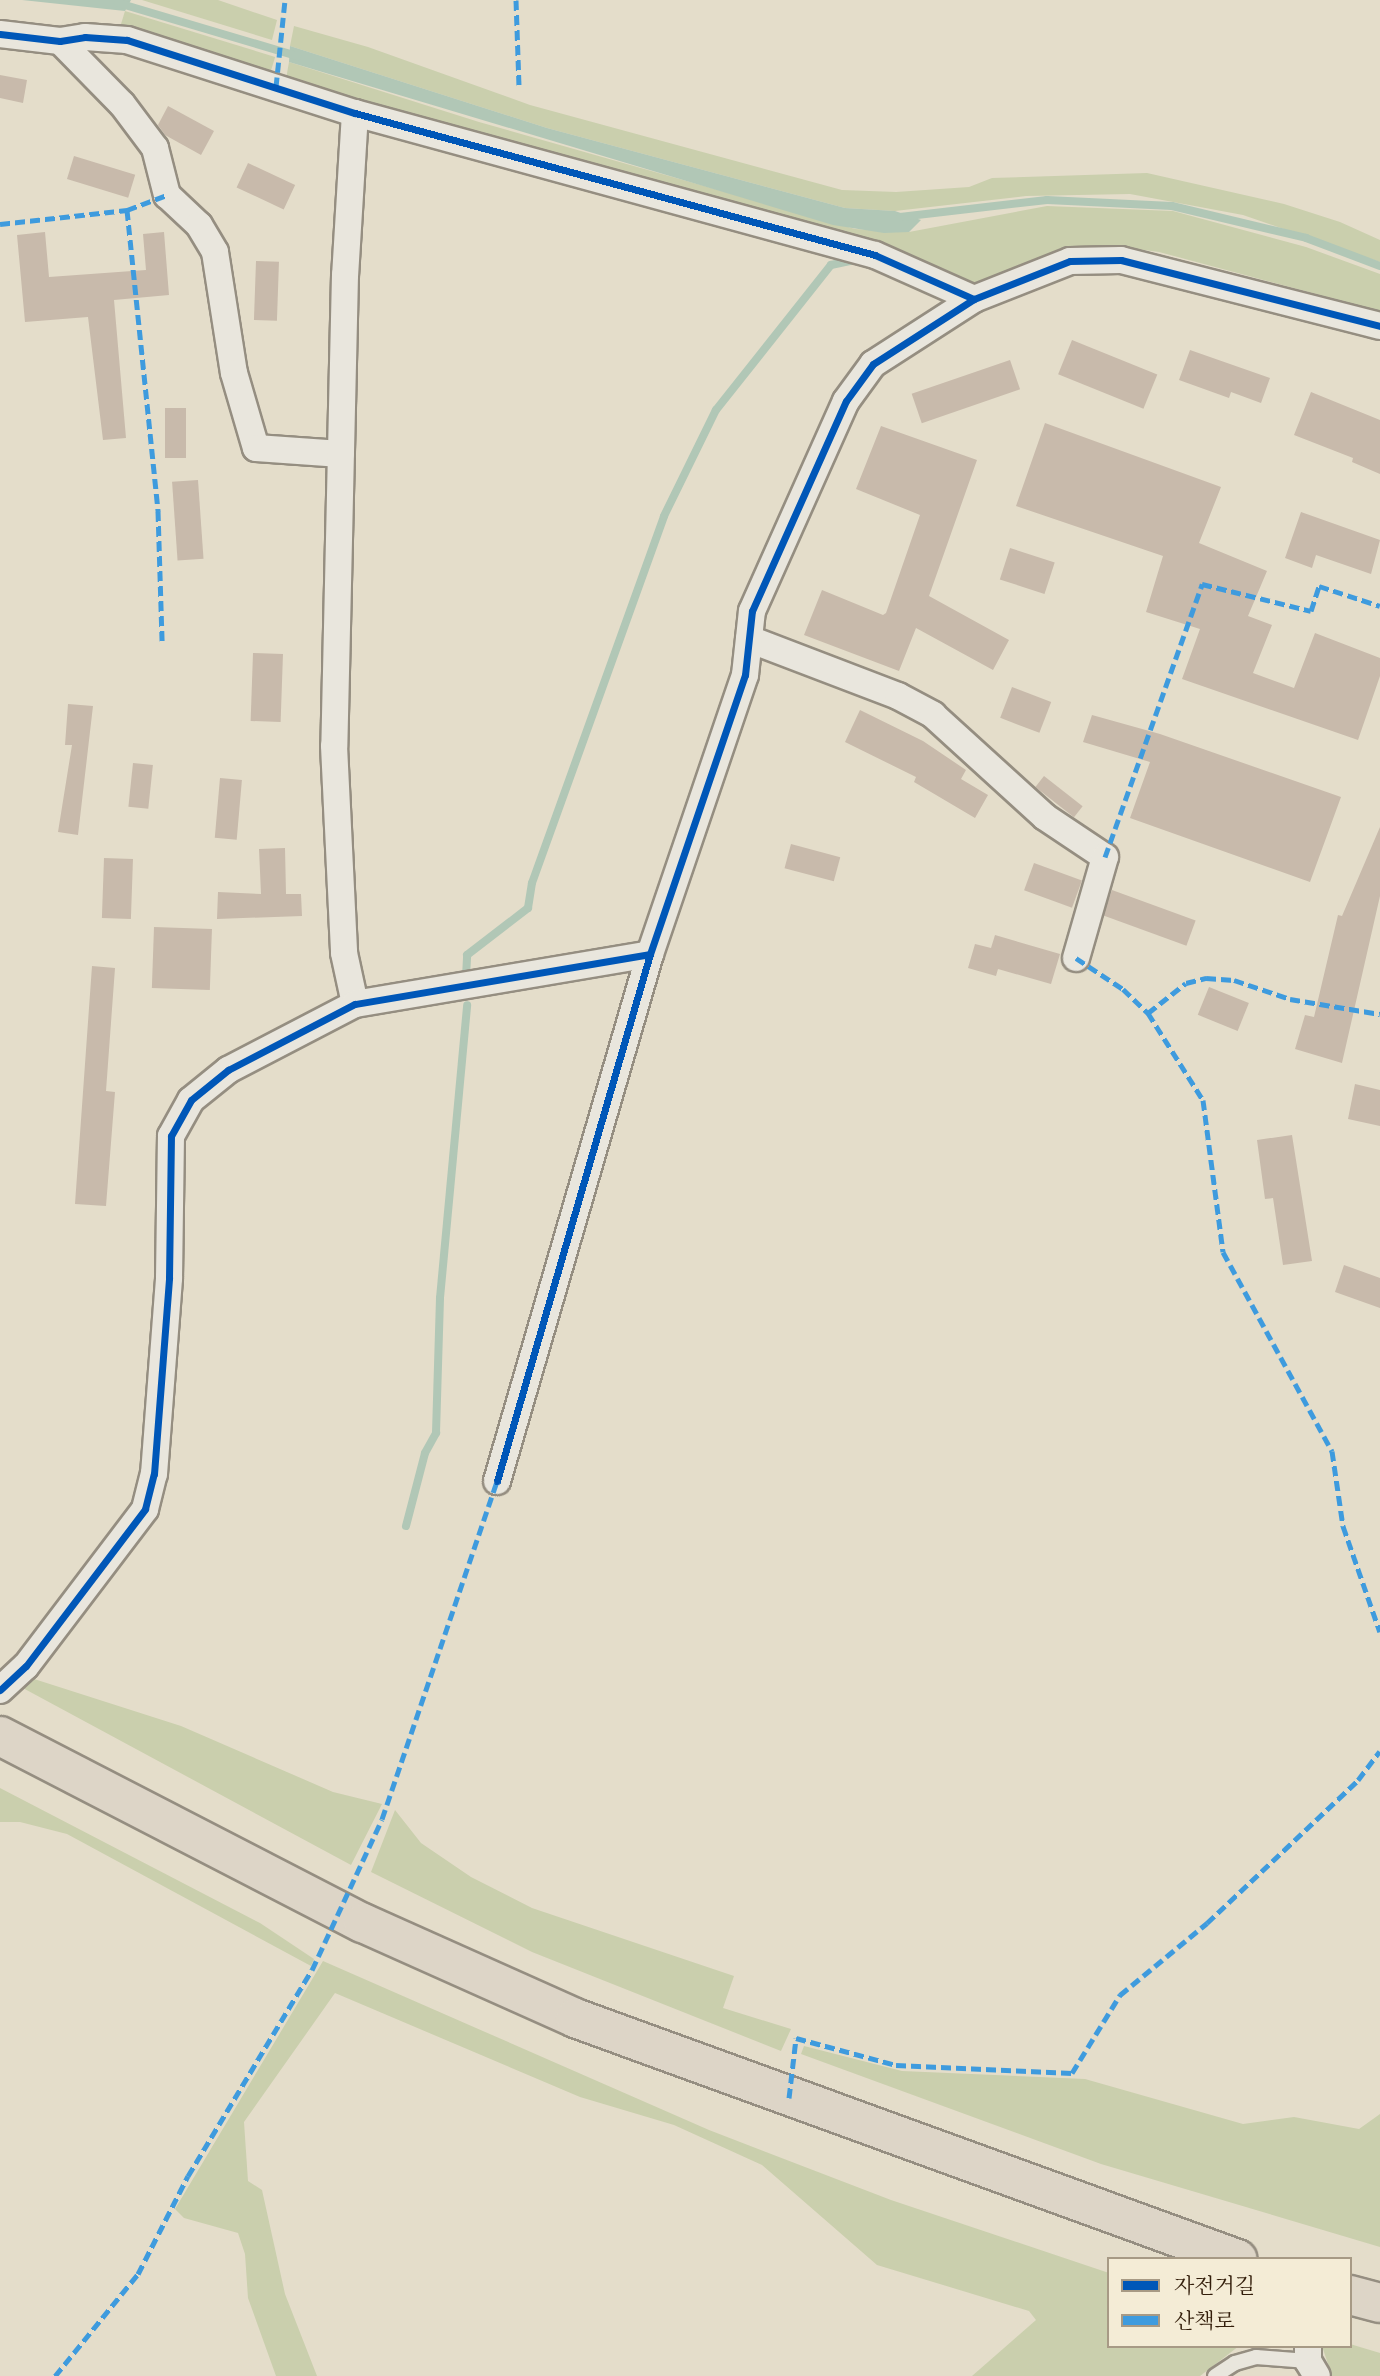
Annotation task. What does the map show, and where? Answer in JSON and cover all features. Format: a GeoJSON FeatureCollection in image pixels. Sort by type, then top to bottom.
{"type":"FeatureCollection","features":[{"type":"Feature","properties":{"kind":"highway"},"geometry":{"type":"LineString","coordinates":[[0,1736],[363,1923],[575,2018],[1232,2257]]}},
{"type":"Feature","properties":{"kind":"highway"},"geometry":{"type":"LineString","coordinates":[[1352,2296],[1380,2304]]}},
{"type":"Feature","properties":{"kind":"street"},"geometry":{"type":"LineString","coordinates":[[0,34],[60,41],[85,37],[127,40],[355,113],[875,255],[974,299]]}},
{"type":"Feature","properties":{"kind":"street"},"geometry":{"type":"LineString","coordinates":[[60,41],[155,148],[167,195],[199,225],[215,252],[234,373],[256,448],[341,454]]}},
{"type":"Feature","properties":{"kind":"street"},"geometry":{"type":"LineString","coordinates":[[355,113],[345,275],[334,746],[344,953],[355,1004]]}},
{"type":"Feature","properties":{"kind":"street"},"geometry":{"type":"LineString","coordinates":[[497,1481],[650,954],[745,675],[752,611],[846,401],[873,364],[974,299],[1070,261],[1121,260],[1380,326]]}},
{"type":"Feature","properties":{"kind":"street"},"geometry":{"type":"LineString","coordinates":[[749,639],[898,696],[933,715],[1045,817],[1105,857],[1076,958]]}},
{"type":"Feature","properties":{"kind":"street"},"geometry":{"type":"LineString","coordinates":[[0,1690],[26,1666],[145,1509],[154,1474],[169,1278],[172,1136],[191,1100],[228,1070],[355,1004],[650,954]]}},
{"type":"Feature","properties":{"kind":"lane"},"geometry":{"type":"LineString","coordinates":[[1215,2376],[1235,2362],[1256,2357],[1311,2361]]}},
{"type":"Feature","properties":{"kind":"shaded area"},"geometry":{"type":"Polygon","coordinates":[[[22,0],[131,0],[125,11],[22,0]]]}},
{"type":"Feature","properties":{"kind":"shaded area"},"geometry":{"type":"Polygon","coordinates":[[[142,0],[218,0],[277,20],[272,40],[142,0]]]}},
{"type":"Feature","properties":{"kind":"shaded area"},"geometry":{"type":"Polygon","coordinates":[[[125,11],[275,57],[270,73],[120,27],[125,11]]]}},
{"type":"Feature","properties":{"kind":"shaded area"},"geometry":{"type":"Polygon","coordinates":[[[294,26],[368,47],[530,105],[842,190],[896,192],[969,187],[992,178],[1147,173],[1284,204],[1340,222],[1380,240],[1380,262],[1243,215],[1130,194],[1026,196],[895,211],[845,208],[547,128],[290,46],[294,26]]]}},
{"type":"Feature","properties":{"kind":"shaded area"},"geometry":{"type":"Polygon","coordinates":[[[290,46],[547,128],[845,208],[895,211],[921,220],[909,232],[884,233],[833,225],[289,62],[290,46]]]}},
{"type":"Feature","properties":{"kind":"shaded area"},"geometry":{"type":"Polygon","coordinates":[[[289,62],[479,122],[855,229],[909,232],[1047,206],[1173,211],[1306,247],[1380,274],[1380,311],[1159,252],[1107,245],[1071,249],[972,287],[286,79],[289,62]]]}},
{"type":"Feature","properties":{"kind":"shaded area"},"geometry":{"type":"Polygon","coordinates":[[[31,1678],[181,1726],[333,1792],[382,1804],[351,1865],[21,1687],[31,1678]]]}},
{"type":"Feature","properties":{"kind":"shaded area"},"geometry":{"type":"Polygon","coordinates":[[[0,1788],[260,1923],[314,1959],[311,1966],[67,1834],[20,1822],[0,1822],[0,1788]]]}},
{"type":"Feature","properties":{"kind":"shaded area"},"geometry":{"type":"Polygon","coordinates":[[[395,1810],[421,1843],[471,1877],[532,1908],[734,1976],[723,2008],[791,2029],[781,2051],[532,1952],[371,1872],[395,1810]]]}},
{"type":"Feature","properties":{"kind":"shaded area"},"geometry":{"type":"Polygon","coordinates":[[[323,1961],[709,2130],[891,2200],[1107,2272],[1107,2348],[1236,2348],[1200,2376],[972,2376],[1036,2320],[1029,2311],[877,2265],[762,2165],[674,2125],[580,2097],[335,1993],[244,2122],[248,2181],[262,2190],[285,2294],[317,2376],[276,2376],[248,2298],[245,2254],[238,2233],[184,2218],[175,2209],[323,1961]]]}},
{"type":"Feature","properties":{"kind":"shaded area"},"geometry":{"type":"Polygon","coordinates":[[[804,2046],[902,2071],[1085,2079],[1243,2124],[1294,2117],[1359,2129],[1380,2114],[1380,2247],[1101,2164],[801,2054],[804,2046]]]}},
{"type":"Feature","properties":{"kind":"shaded area"},"geometry":{"type":"Polygon","coordinates":[[[1352,2345],[1380,2353],[1380,2376],[1332,2376],[1323,2348],[1352,2348],[1352,2345]]]}},
{"type":"Feature","properties":{"kind":"building"},"geometry":{"type":"Polygon","coordinates":[[[0,75],[27,80],[23,103],[0,98],[0,75]]]}},
{"type":"Feature","properties":{"kind":"building"},"geometry":{"type":"Polygon","coordinates":[[[168,106],[214,131],[201,155],[165,135],[158,125],[168,106]]]}},
{"type":"Feature","properties":{"kind":"building"},"geometry":{"type":"Polygon","coordinates":[[[74,156],[135,175],[128,198],[67,179],[74,156]]]}},
{"type":"Feature","properties":{"kind":"building"},"geometry":{"type":"Polygon","coordinates":[[[248,163],[295,185],[284,209],[237,187],[248,163]]]}},
{"type":"Feature","properties":{"kind":"building"},"geometry":{"type":"Polygon","coordinates":[[[45,232],[49,277],[146,270],[143,234],[164,232],[169,295],[114,300],[126,438],[103,440],[88,317],[25,322],[17,235],[45,232]]]}},
{"type":"Feature","properties":{"kind":"building"},"geometry":{"type":"Polygon","coordinates":[[[256,261],[279,262],[277,321],[254,320],[256,261]]]}},
{"type":"Feature","properties":{"kind":"building"},"geometry":{"type":"Polygon","coordinates":[[[1072,340],[1157,374],[1143,409],[1058,374],[1072,340]]]}},
{"type":"Feature","properties":{"kind":"building"},"geometry":{"type":"Polygon","coordinates":[[[1190,350],[1270,378],[1261,403],[1231,392],[1229,398],[1179,380],[1190,350]]]}},
{"type":"Feature","properties":{"kind":"building"},"geometry":{"type":"Polygon","coordinates":[[[1010,360],[1020,389],[922,423],[912,394],[1010,360]]]}},
{"type":"Feature","properties":{"kind":"building"},"geometry":{"type":"Polygon","coordinates":[[[1311,392],[1380,420],[1380,474],[1352,462],[1353,458],[1294,435],[1311,392]]]}},
{"type":"Feature","properties":{"kind":"building"},"geometry":{"type":"Polygon","coordinates":[[[165,408],[186,408],[186,458],[165,458],[165,408]]]}},
{"type":"Feature","properties":{"kind":"building"},"geometry":{"type":"Polygon","coordinates":[[[1045,423],[1221,487],[1199,543],[1267,571],[1248,616],[1272,625],[1253,673],[1294,688],[1315,633],[1380,658],[1380,676],[1358,740],[1182,679],[1200,629],[1146,612],[1163,556],[1016,506],[1045,423]]]}},
{"type":"Feature","properties":{"kind":"building"},"geometry":{"type":"Polygon","coordinates":[[[881,426],[977,460],[929,596],[1009,640],[993,670],[916,628],[899,671],[804,635],[822,590],[883,615],[886,613],[920,515],[856,489],[881,426]]]}},
{"type":"Feature","properties":{"kind":"building"},"geometry":{"type":"Polygon","coordinates":[[[198,480],[204,559],[178,561],[172,482],[198,480]]]}},
{"type":"Feature","properties":{"kind":"building"},"geometry":{"type":"Polygon","coordinates":[[[1301,512],[1380,540],[1371,574],[1316,555],[1312,568],[1285,558],[1301,512]]]}},
{"type":"Feature","properties":{"kind":"building"},"geometry":{"type":"Polygon","coordinates":[[[1010,548],[1055,563],[1045,594],[1000,579],[1010,548]]]}},
{"type":"Feature","properties":{"kind":"building"},"geometry":{"type":"Polygon","coordinates":[[[253,653],[283,654],[281,722],[251,721],[253,653]]]}},
{"type":"Feature","properties":{"kind":"building"},"geometry":{"type":"Polygon","coordinates":[[[1012,687],[1051,702],[1039,733],[1000,718],[1012,687]]]}},
{"type":"Feature","properties":{"kind":"building"},"geometry":{"type":"Polygon","coordinates":[[[68,704],[93,706],[78,835],[58,832],[72,745],[65,745],[68,704]]]}},
{"type":"Feature","properties":{"kind":"building"},"geometry":{"type":"Polygon","coordinates":[[[860,710],[923,741],[966,770],[961,779],[988,795],[975,818],[914,782],[916,777],[845,742],[860,710]]]}},
{"type":"Feature","properties":{"kind":"building"},"geometry":{"type":"Polygon","coordinates":[[[1092,715],[1160,734],[1341,797],[1310,882],[1130,818],[1150,762],[1083,742],[1092,715]]]}},
{"type":"Feature","properties":{"kind":"building"},"geometry":{"type":"Polygon","coordinates":[[[133,763],[153,765],[148,809],[128,807],[133,763]]]}},
{"type":"Feature","properties":{"kind":"building"},"geometry":{"type":"Polygon","coordinates":[[[1044,776],[1083,806],[1074,817],[1035,787],[1044,776]]]}},
{"type":"Feature","properties":{"kind":"building"},"geometry":{"type":"Polygon","coordinates":[[[220,778],[242,780],[237,840],[215,838],[220,778]]]}},
{"type":"Feature","properties":{"kind":"building"},"geometry":{"type":"Polygon","coordinates":[[[1380,827],[1380,896],[1342,1063],[1295,1049],[1305,1015],[1314,1017],[1338,915],[1342,916],[1380,827]]]}},
{"type":"Feature","properties":{"kind":"building"},"geometry":{"type":"Polygon","coordinates":[[[791,844],[840,857],[834,881],[785,868],[791,844]]]}},
{"type":"Feature","properties":{"kind":"building"},"geometry":{"type":"Polygon","coordinates":[[[285,848],[286,894],[301,894],[302,916],[217,919],[218,892],[261,894],[259,849],[285,848]]]}},
{"type":"Feature","properties":{"kind":"building"},"geometry":{"type":"Polygon","coordinates":[[[104,858],[133,859],[131,919],[102,918],[104,858]]]}},
{"type":"Feature","properties":{"kind":"building"},"geometry":{"type":"Polygon","coordinates":[[[1034,863],[1082,880],[1072,908],[1024,890],[1034,863]]]}},
{"type":"Feature","properties":{"kind":"building"},"geometry":{"type":"Polygon","coordinates":[[[1112,890],[1196,920],[1186,946],[1103,915],[1112,890]]]}},
{"type":"Feature","properties":{"kind":"building"},"geometry":{"type":"Polygon","coordinates":[[[154,927],[212,929],[210,990],[152,988],[154,927]]]}},
{"type":"Feature","properties":{"kind":"building"},"geometry":{"type":"Polygon","coordinates":[[[995,935],[1060,954],[1051,984],[998,969],[996,976],[968,968],[975,944],[991,948],[995,935]]]}},
{"type":"Feature","properties":{"kind":"building"},"geometry":{"type":"Polygon","coordinates":[[[92,966],[115,968],[106,1091],[115,1092],[106,1206],[75,1204],[92,966]]]}},
{"type":"Feature","properties":{"kind":"building"},"geometry":{"type":"Polygon","coordinates":[[[1209,987],[1249,1003],[1238,1031],[1198,1015],[1209,987]]]}},
{"type":"Feature","properties":{"kind":"building"},"geometry":{"type":"Polygon","coordinates":[[[1355,1084],[1380,1090],[1380,1126],[1348,1119],[1355,1084]]]}},
{"type":"Feature","properties":{"kind":"building"},"geometry":{"type":"Polygon","coordinates":[[[1292,1135],[1312,1261],[1283,1265],[1273,1198],[1265,1199],[1257,1140],[1292,1135]]]}},
{"type":"Feature","properties":{"kind":"building"},"geometry":{"type":"Polygon","coordinates":[[[1344,1265],[1380,1278],[1380,1308],[1335,1292],[1344,1265]]]}},
{"type":"Feature","properties":{"kind":"waterway"},"geometry":{"type":"LineString","coordinates":[[118,3],[297,56]]}},
{"type":"Feature","properties":{"kind":"waterway"},"geometry":{"type":"LineString","coordinates":[[900,217],[1047,200],[1172,206],[1306,238],[1380,266]]}},
{"type":"Feature","properties":{"kind":"waterway"},"geometry":{"type":"LineString","coordinates":[[466,977],[467,955],[528,908],[532,883],[664,516],[716,410],[831,265],[860,259]]}},
{"type":"Feature","properties":{"kind":"waterway"},"geometry":{"type":"LineString","coordinates":[[406,1526],[425,1453],[436,1433],[440,1298],[467,1005]]}},
{"type":"Feature","properties":{"kind":"marked path"},"geometry":{"type":"LineString","coordinates":[[276,87],[285,0]]}},
{"type":"Feature","properties":{"kind":"marked path"},"geometry":{"type":"LineString","coordinates":[[516,0],[519,85]]}},
{"type":"Feature","properties":{"kind":"marked path"},"geometry":{"type":"LineString","coordinates":[[0,224],[127,210],[167,195]]}},
{"type":"Feature","properties":{"kind":"marked path"},"geometry":{"type":"LineString","coordinates":[[127,210],[158,511],[162,641]]}},
{"type":"Feature","properties":{"kind":"marked path"},"geometry":{"type":"LineString","coordinates":[[1105,857],[1202,584],[1311,611],[1319,586],[1380,606]]}},
{"type":"Feature","properties":{"kind":"marked path"},"geometry":{"type":"LineString","coordinates":[[1076,958],[1123,989],[1148,1013],[1203,1100],[1223,1252],[1332,1451],[1343,1526],[1380,1632]]}},
{"type":"Feature","properties":{"kind":"marked path"},"geometry":{"type":"LineString","coordinates":[[1148,1013],[1186,983],[1206,978],[1234,980],[1290,999],[1380,1014]]}},
{"type":"Feature","properties":{"kind":"marked path"},"geometry":{"type":"LineString","coordinates":[[55,2376],[138,2274],[188,2176],[312,1970],[382,1819],[497,1481]]}},
{"type":"Feature","properties":{"kind":"marked path"},"geometry":{"type":"LineString","coordinates":[[789,2098],[796,2038],[896,2065],[1072,2073],[1120,1995],[1207,1923],[1358,1780],[1380,1751]]}},
{"type":"Feature","properties":{"kind":"cycle path"},"geometry":{"type":"LineString","coordinates":[[0,34],[60,41],[85,37],[127,40],[355,113],[875,255],[974,299]]}},
{"type":"Feature","properties":{"kind":"cycle path"},"geometry":{"type":"LineString","coordinates":[[497,1481],[650,954],[745,675],[752,611],[846,401],[873,364],[974,299],[1070,261],[1121,260],[1380,326]]}},
{"type":"Feature","properties":{"kind":"cycle path"},"geometry":{"type":"LineString","coordinates":[[0,1690],[26,1666],[145,1509],[154,1474],[169,1278],[171,1136],[191,1100],[228,1070],[355,1004],[650,954]]}}]}
